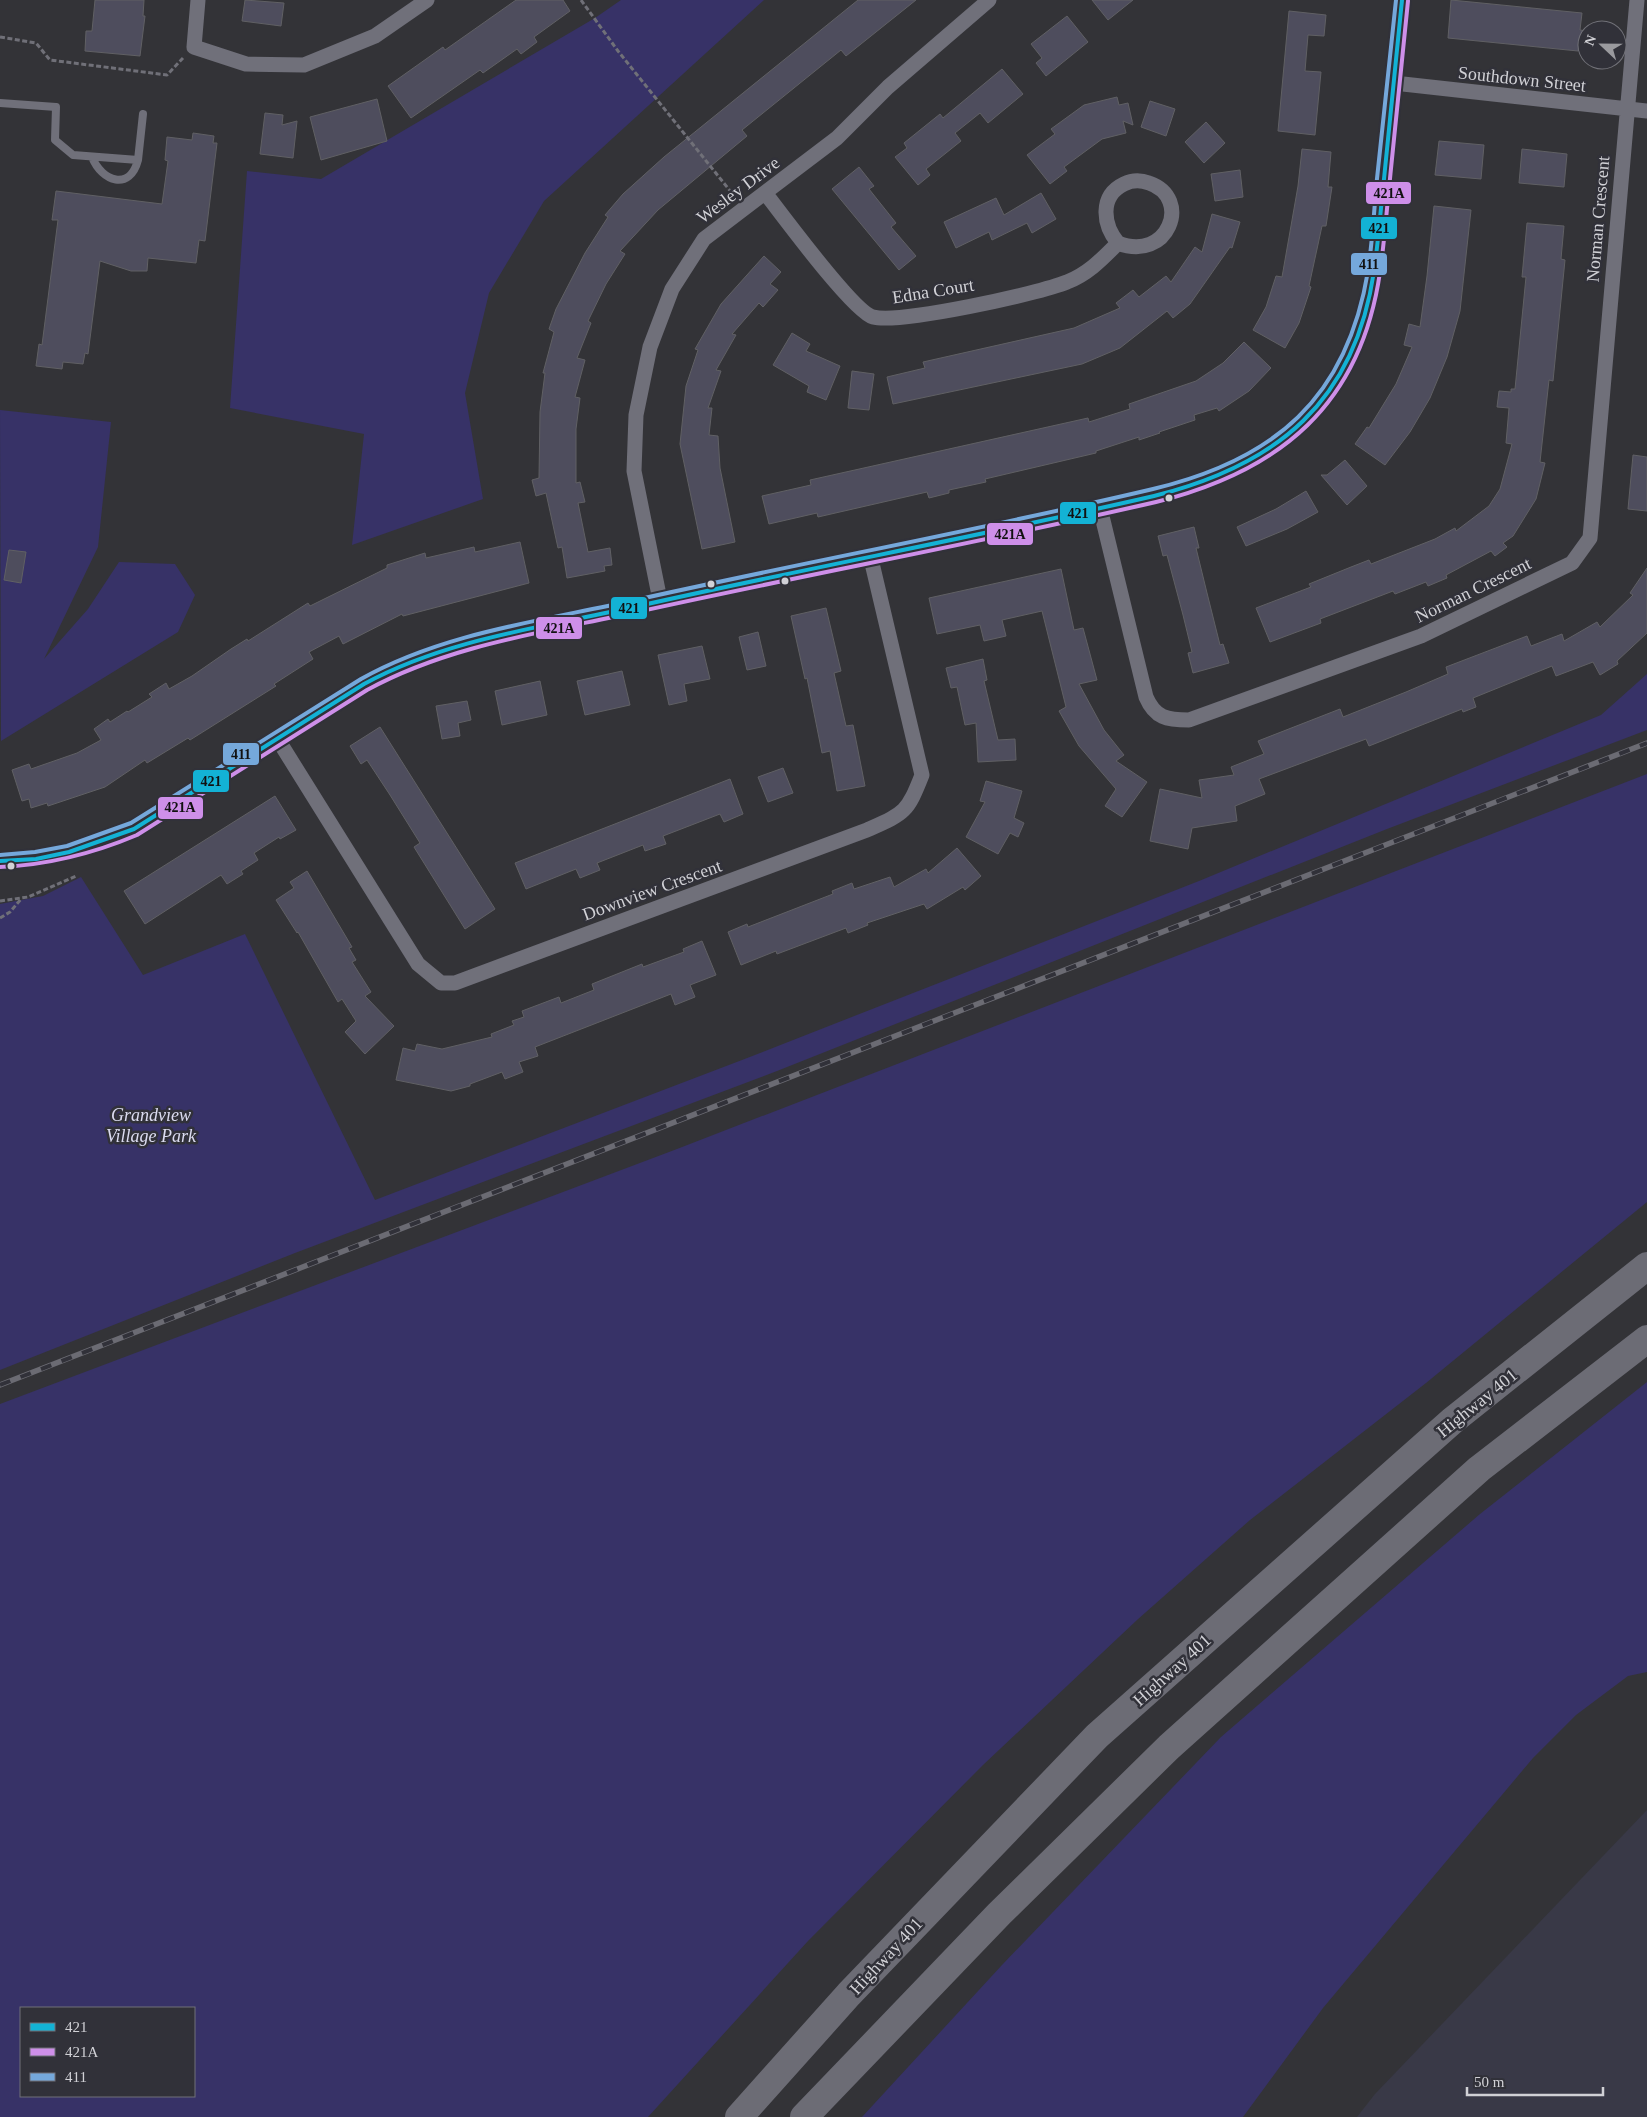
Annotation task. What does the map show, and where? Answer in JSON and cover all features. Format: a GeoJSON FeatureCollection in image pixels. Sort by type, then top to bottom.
{"type":"FeatureCollection","features":[{"type":"Feature","properties":{"kind":"highway","name":"Highway 401"},"geometry":{"type":"LineString","coordinates":[[740,2117],[849,1994],[1097,1736],[1452,1421],[1647,1266]]}},
{"type":"Feature","properties":{"kind":"highway"},"geometry":{"type":"LineString","coordinates":[[804,2117],[999,1914],[1169,1747],[1479,1469],[1647,1339]]}},
{"type":"Feature","properties":{"kind":"street"},"geometry":{"type":"LineString","coordinates":[[198,0],[194,47],[246,64],[304,65],[375,36],[427,0]]}},
{"type":"Feature","properties":{"kind":"street","name":"Wesley Drive"},"geometry":{"type":"LineString","coordinates":[[660,600],[634,472],[636,415],[650,347],[672,289],[704,239],[766,194],[837,138],[888,87],[989,0]]}},
{"type":"Feature","properties":{"kind":"street"},"geometry":{"type":"LineString","coordinates":[[0,860],[54,856],[100,845],[134,829],[380,674],[425,656],[660,600],[872,559],[1100,508],[1202,484],[1239,469],[1275,446],[1320,404],[1338,378],[1354,347],[1368,304],[1374,272],[1402,0]]}},
{"type":"Feature","properties":{"kind":"street","name":"Norman Crescent"},"geometry":{"type":"LineString","coordinates":[[1100,508],[1146,697],[1152,710],[1165,718],[1177,720],[1189,720],[1421,636],[1572,563],[1590,538],[1637,0]]}},
{"type":"Feature","properties":{"kind":"street","name":"Southdown Street"},"geometry":{"type":"LineString","coordinates":[[1394,83],[1647,111]]}},
{"type":"Feature","properties":{"kind":"street"},"geometry":{"type":"LineString","coordinates":[[1132,181],[1144,181],[1154,185],[1163,192],[1172,211],[1171,222],[1167,232],[1150,246],[1129,247],[1118,243],[1110,234],[1105,213],[1113,192],[1122,185],[1132,181]]}},
{"type":"Feature","properties":{"kind":"street","name":"Edna Court"},"geometry":{"type":"LineString","coordinates":[[766,194],[853,303],[872,317],[902,318],[1021,295],[1068,282],[1093,268],[1118,243]]}},
{"type":"Feature","properties":{"kind":"street","name":"Downview Crescent"},"geometry":{"type":"LineString","coordinates":[[277,738],[418,964],[441,983],[455,983],[868,830],[900,815],[912,801],[922,775],[872,559]]}},
{"type":"Feature","properties":{"kind":"lane"},"geometry":{"type":"LineString","coordinates":[[0,103],[56,107],[55,140],[73,155],[138,160]]}},
{"type":"Feature","properties":{"kind":"lane"},"geometry":{"type":"LineString","coordinates":[[92,157],[97,168],[104,176],[119,180],[135,172],[138,160],[142,114]]}},
{"type":"Feature","properties":{"kind":"path"},"geometry":{"type":"LineString","coordinates":[[582,0],[618,51],[745,209]]}},
{"type":"Feature","properties":{"kind":"path"},"geometry":{"type":"LineString","coordinates":[[0,38],[36,43],[50,60],[167,75],[194,47]]}},
{"type":"Feature","properties":{"kind":"path"},"geometry":{"type":"LineString","coordinates":[[0,901],[21,899],[42,892],[76,876]]}},
{"type":"Feature","properties":{"kind":"path"},"geometry":{"type":"LineString","coordinates":[[0,918],[10,912],[21,899]]}},
{"type":"Feature","properties":{"kind":"shaded area"},"geometry":{"type":"Polygon","coordinates":[[[1647,1810],[1647,2117],[1357,2117],[1375,2094],[1647,1810]]]}},
{"type":"Feature","properties":{"kind":"green space"},"geometry":{"type":"Polygon","coordinates":[[[621,0],[764,0],[544,201],[489,293],[465,393],[483,499],[352,545],[364,434],[230,408],[247,171],[321,179],[595,18],[621,0]]]}},
{"type":"Feature","properties":{"kind":"green space"},"geometry":{"type":"Polygon","coordinates":[[[0,410],[111,422],[98,547],[44,659],[88,609],[119,562],[175,564],[195,595],[178,632],[1,741],[0,410]]]}},
{"type":"Feature","properties":{"kind":"green space","name":"Grandview Village Park"},"geometry":{"type":"Polygon","coordinates":[[[1647,674],[1647,730],[1387,829],[777,1071],[295,1253],[0,1370],[0,904],[43,896],[81,877],[143,975],[245,934],[375,1200],[742,1060],[1199,881],[1601,715],[1647,674]]]}},
{"type":"Feature","properties":{"kind":"green space"},"geometry":{"type":"Polygon","coordinates":[[[1647,774],[1647,1202],[1426,1383],[1250,1520],[1137,1620],[983,1765],[808,1941],[648,2117],[0,2117],[0,1404],[677,1149],[1647,774]]]}},
{"type":"Feature","properties":{"kind":"green space"},"geometry":{"type":"Polygon","coordinates":[[[1647,1382],[1647,1672],[1628,1676],[1576,1715],[1533,1758],[1323,2008],[1243,2117],[862,2117],[1002,1965],[1221,1737],[1480,1514],[1647,1382]]]}},
{"type":"Feature","properties":{"kind":"building"},"geometry":{"type":"Polygon","coordinates":[[[95,0],[144,0],[143,16],[145,16],[140,56],[85,51],[86,31],[92,31],[95,0]]]}},
{"type":"Feature","properties":{"kind":"building"},"geometry":{"type":"Polygon","coordinates":[[[245,0],[284,3],[281,26],[242,21],[245,0]]]}},
{"type":"Feature","properties":{"kind":"building"},"geometry":{"type":"Polygon","coordinates":[[[516,0],[563,0],[570,11],[534,37],[537,42],[521,54],[517,49],[483,73],[480,70],[411,118],[388,86],[443,47],[445,50],[516,0]]]}},
{"type":"Feature","properties":{"kind":"building"},"geometry":{"type":"Polygon","coordinates":[[[858,0],[916,0],[846,56],[841,50],[742,130],[747,136],[658,210],[620,251],[625,254],[606,284],[588,321],[591,323],[577,358],[585,360],[575,397],[580,398],[576,429],[576,483],[580,482],[585,502],[578,503],[588,552],[610,548],[612,565],[604,566],[605,571],[567,578],[562,547],[558,548],[546,493],[536,496],[532,480],[539,478],[540,412],[545,373],[543,373],[554,332],[549,329],[556,309],[585,253],[608,217],[605,215],[623,194],[664,157],[858,0]]]}},
{"type":"Feature","properties":{"kind":"building"},"geometry":{"type":"Polygon","coordinates":[[[1092,0],[1133,0],[1108,20],[1092,0]]]}},
{"type":"Feature","properties":{"kind":"building"},"geometry":{"type":"Polygon","coordinates":[[[1451,0],[1582,13],[1581,20],[1577,20],[1577,51],[1448,38],[1451,0]]]}},
{"type":"Feature","properties":{"kind":"building"},"geometry":{"type":"Polygon","coordinates":[[[1289,11],[1326,15],[1324,36],[1308,35],[1305,71],[1321,72],[1315,135],[1278,131],[1289,11]]]}},
{"type":"Feature","properties":{"kind":"building"},"geometry":{"type":"Polygon","coordinates":[[[1067,16],[1088,42],[1046,76],[1036,63],[1042,58],[1031,44],[1067,16]]]}},
{"type":"Feature","properties":{"kind":"building"},"geometry":{"type":"Polygon","coordinates":[[[1002,69],[1023,94],[988,123],[980,113],[955,133],[961,141],[926,169],[930,175],[918,185],[895,157],[907,148],[904,143],[940,114],[943,118],[1002,69]]]}},
{"type":"Feature","properties":{"kind":"building"},"geometry":{"type":"Polygon","coordinates":[[[1117,97],[1119,105],[1128,103],[1133,125],[1123,121],[1126,133],[1102,139],[1064,167],[1067,171],[1050,184],[1027,155],[1055,134],[1051,129],[1084,105],[1117,97]]]}},
{"type":"Feature","properties":{"kind":"building"},"geometry":{"type":"Polygon","coordinates":[[[377,99],[387,141],[321,160],[310,117],[377,99]]]}},
{"type":"Feature","properties":{"kind":"building"},"geometry":{"type":"Polygon","coordinates":[[[1150,101],[1175,109],[1166,136],[1141,127],[1150,101]]]}},
{"type":"Feature","properties":{"kind":"building"},"geometry":{"type":"Polygon","coordinates":[[[265,113],[283,115],[282,125],[297,121],[293,158],[260,154],[265,113]]]}},
{"type":"Feature","properties":{"kind":"building"},"geometry":{"type":"Polygon","coordinates":[[[1206,122],[1225,143],[1204,163],[1185,142],[1206,122]]]}},
{"type":"Feature","properties":{"kind":"building"},"geometry":{"type":"Polygon","coordinates":[[[193,133],[214,136],[213,143],[217,143],[205,241],[199,240],[196,263],[148,258],[147,271],[131,271],[100,261],[88,354],[85,353],[83,364],[63,362],[62,369],[36,366],[39,344],[42,345],[58,220],[52,220],[56,191],[162,204],[168,161],[165,160],[167,137],[192,140],[193,133]]]}},
{"type":"Feature","properties":{"kind":"building"},"geometry":{"type":"Polygon","coordinates":[[[1439,141],[1484,145],[1481,179],[1435,175],[1439,141]]]}},
{"type":"Feature","properties":{"kind":"building"},"geometry":{"type":"Polygon","coordinates":[[[1302,149],[1331,152],[1328,187],[1332,187],[1326,226],[1322,226],[1309,286],[1311,287],[1299,323],[1285,348],[1253,330],[1266,307],[1276,276],[1282,277],[1298,186],[1302,149]]]}},
{"type":"Feature","properties":{"kind":"building"},"geometry":{"type":"Polygon","coordinates":[[[1522,149],[1567,154],[1564,187],[1519,183],[1522,149]]]}},
{"type":"Feature","properties":{"kind":"building"},"geometry":{"type":"Polygon","coordinates":[[[859,167],[874,186],[869,189],[896,223],[891,227],[916,256],[899,270],[832,189],[859,167]]]}},
{"type":"Feature","properties":{"kind":"building"},"geometry":{"type":"Polygon","coordinates":[[[1240,170],[1243,197],[1215,201],[1211,174],[1240,170]]]}},
{"type":"Feature","properties":{"kind":"building"},"geometry":{"type":"Polygon","coordinates":[[[1041,193],[1056,219],[1032,233],[1027,223],[992,240],[989,232],[956,248],[944,222],[996,198],[1004,215],[1041,193]]]}},
{"type":"Feature","properties":{"kind":"building"},"geometry":{"type":"Polygon","coordinates":[[[1434,206],[1471,210],[1460,311],[1447,357],[1430,398],[1410,432],[1385,465],[1355,444],[1367,427],[1369,428],[1396,384],[1412,347],[1404,345],[1409,324],[1420,327],[1434,206]]]}},
{"type":"Feature","properties":{"kind":"building"},"geometry":{"type":"Polygon","coordinates":[[[1212,214],[1240,222],[1232,248],[1230,247],[1190,304],[1173,318],[1167,311],[1120,348],[1082,364],[893,404],[887,377],[925,368],[923,362],[1074,328],[1120,308],[1116,303],[1133,290],[1139,297],[1166,276],[1171,282],[1195,247],[1202,252],[1212,214]]]}},
{"type":"Feature","properties":{"kind":"building"},"geometry":{"type":"Polygon","coordinates":[[[1527,223],[1564,226],[1561,259],[1565,260],[1553,381],[1549,380],[1540,462],[1545,463],[1536,499],[1513,536],[1503,543],[1507,547],[1495,556],[1491,551],[1446,575],[1447,578],[1428,586],[1426,582],[1395,594],[1393,591],[1320,619],[1321,623],[1270,642],[1256,608],[1311,587],[1309,584],[1369,560],[1371,564],[1435,539],[1455,528],[1456,531],[1489,506],[1500,489],[1512,444],[1506,443],[1509,408],[1497,407],[1499,391],[1511,392],[1511,389],[1515,389],[1526,277],[1522,277],[1527,223]]]}},
{"type":"Feature","properties":{"kind":"building"},"geometry":{"type":"Polygon","coordinates":[[[764,256],[781,272],[770,284],[778,290],[763,307],[759,303],[732,334],[736,335],[716,370],[721,371],[708,408],[712,408],[709,435],[718,436],[720,468],[735,542],[702,549],[680,444],[686,386],[698,350],[695,349],[721,304],[764,256]]]}},
{"type":"Feature","properties":{"kind":"building"},"geometry":{"type":"Polygon","coordinates":[[[792,333],[810,344],[806,351],[840,366],[826,400],[807,392],[809,386],[773,365],[792,333]]]}},
{"type":"Feature","properties":{"kind":"building"},"geometry":{"type":"Polygon","coordinates":[[[1244,342],[1271,368],[1249,391],[1219,411],[1217,408],[1194,415],[1195,420],[1139,440],[1139,437],[1096,451],[1096,453],[985,479],[986,482],[949,490],[949,493],[929,498],[927,492],[818,517],[817,513],[769,524],[762,496],[811,485],[810,480],[1088,418],[1089,422],[1130,409],[1129,404],[1196,381],[1223,363],[1244,342]]]}},
{"type":"Feature","properties":{"kind":"building"},"geometry":{"type":"Polygon","coordinates":[[[852,371],[874,374],[869,410],[848,408],[852,371]]]}},
{"type":"Feature","properties":{"kind":"building"},"geometry":{"type":"Polygon","coordinates":[[[1633,455],[1647,457],[1647,511],[1628,509],[1633,455]]]}},
{"type":"Feature","properties":{"kind":"building"},"geometry":{"type":"Polygon","coordinates":[[[1345,460],[1367,486],[1347,505],[1321,475],[1327,475],[1345,460]]]}},
{"type":"Feature","properties":{"kind":"building"},"geometry":{"type":"Polygon","coordinates":[[[1306,491],[1318,512],[1287,529],[1246,546],[1237,527],[1276,509],[1306,491]]]}},
{"type":"Feature","properties":{"kind":"building"},"geometry":{"type":"Polygon","coordinates":[[[1194,527],[1199,548],[1196,548],[1220,645],[1223,644],[1229,663],[1193,673],[1188,653],[1192,652],[1183,615],[1167,555],[1163,556],[1158,536],[1194,527]]]}},
{"type":"Feature","properties":{"kind":"building"},"geometry":{"type":"Polygon","coordinates":[[[520,542],[529,583],[403,616],[402,614],[343,644],[339,636],[309,652],[313,659],[274,684],[276,686],[190,740],[188,738],[147,763],[145,760],[105,787],[48,806],[47,803],[31,808],[29,799],[22,801],[12,770],[29,764],[31,769],[77,753],[101,740],[94,729],[108,719],[110,722],[128,712],[152,697],[149,694],[166,683],[169,689],[192,676],[231,649],[247,639],[248,641],[308,603],[310,606],[387,568],[387,565],[425,553],[426,558],[474,547],[475,552],[520,542]]]}},
{"type":"Feature","properties":{"kind":"building"},"geometry":{"type":"Polygon","coordinates":[[[9,550],[26,552],[21,583],[4,580],[9,550]]]}},
{"type":"Feature","properties":{"kind":"building"},"geometry":{"type":"Polygon","coordinates":[[[1647,568],[1647,633],[1617,661],[1618,664],[1600,675],[1593,662],[1556,676],[1552,666],[1473,698],[1476,707],[1463,712],[1462,709],[1369,746],[1366,739],[1259,779],[1265,794],[1235,806],[1237,821],[1192,828],[1188,849],[1150,841],[1160,789],[1202,798],[1199,780],[1234,775],[1231,767],[1264,754],[1258,741],[1340,709],[1343,717],[1448,674],[1446,667],[1527,636],[1531,646],[1562,634],[1564,641],[1597,622],[1600,627],[1633,595],[1630,593],[1647,568]]]}},
{"type":"Feature","properties":{"kind":"building"},"geometry":{"type":"Polygon","coordinates":[[[1061,569],[1074,630],[1083,628],[1097,680],[1079,684],[1104,730],[1124,755],[1116,761],[1147,782],[1122,817],[1105,806],[1116,789],[1079,746],[1059,711],[1066,707],[1042,611],[1002,620],[1006,636],[984,641],[980,625],[937,634],[929,598],[1061,569]]]}},
{"type":"Feature","properties":{"kind":"building"},"geometry":{"type":"Polygon","coordinates":[[[826,608],[841,671],[834,673],[846,726],[853,725],[865,786],[837,791],[830,751],[822,753],[807,678],[805,679],[791,616],[826,608]]]}},
{"type":"Feature","properties":{"kind":"building"},"geometry":{"type":"Polygon","coordinates":[[[758,632],[766,666],[747,670],[739,637],[758,632]]]}},
{"type":"Feature","properties":{"kind":"building"},"geometry":{"type":"Polygon","coordinates":[[[702,646],[710,679],[684,684],[687,701],[669,705],[658,655],[702,646]]]}},
{"type":"Feature","properties":{"kind":"building"},"geometry":{"type":"Polygon","coordinates":[[[983,659],[987,680],[984,681],[998,740],[1015,739],[1016,760],[978,762],[976,723],[965,725],[957,687],[951,688],[946,668],[983,659]]]}},
{"type":"Feature","properties":{"kind":"building"},"geometry":{"type":"Polygon","coordinates":[[[622,671],[630,705],[585,715],[577,681],[622,671]]]}},
{"type":"Feature","properties":{"kind":"building"},"geometry":{"type":"Polygon","coordinates":[[[540,681],[547,715],[502,725],[495,691],[540,681]]]}},
{"type":"Feature","properties":{"kind":"building"},"geometry":{"type":"Polygon","coordinates":[[[467,701],[471,720],[458,723],[460,736],[442,739],[436,706],[467,701]]]}},
{"type":"Feature","properties":{"kind":"building"},"geometry":{"type":"Polygon","coordinates":[[[380,727],[495,909],[465,929],[414,847],[420,843],[390,795],[367,760],[361,764],[350,746],[380,727]]]}},
{"type":"Feature","properties":{"kind":"building"},"geometry":{"type":"Polygon","coordinates":[[[783,768],[793,793],[768,802],[758,777],[783,768]]]}},
{"type":"Feature","properties":{"kind":"building"},"geometry":{"type":"Polygon","coordinates":[[[730,779],[743,814],[724,822],[720,814],[663,836],[666,844],[645,851],[643,845],[597,863],[600,870],[580,878],[576,869],[526,889],[515,863],[730,779]]]}},
{"type":"Feature","properties":{"kind":"building"},"geometry":{"type":"Polygon","coordinates":[[[986,781],[1022,791],[1014,818],[1024,823],[1018,837],[1010,833],[998,854],[966,837],[985,802],[980,801],[986,781]]]}},
{"type":"Feature","properties":{"kind":"building"},"geometry":{"type":"Polygon","coordinates":[[[275,796],[296,830],[280,839],[279,837],[254,853],[258,860],[241,871],[243,874],[227,884],[221,875],[145,924],[124,891],[275,796]]]}},
{"type":"Feature","properties":{"kind":"building"},"geometry":{"type":"Polygon","coordinates":[[[957,848],[981,876],[965,890],[963,887],[927,909],[924,904],[867,923],[868,925],[848,933],[846,928],[777,954],[776,951],[741,965],[728,932],[747,924],[748,927],[833,894],[832,891],[852,883],[854,889],[890,877],[894,887],[926,869],[928,873],[957,848]]]}},
{"type":"Feature","properties":{"kind":"building"},"geometry":{"type":"Polygon","coordinates":[[[307,871],[352,947],[349,948],[356,960],[352,962],[371,992],[365,996],[394,1026],[365,1054],[345,1032],[356,1021],[342,999],[338,1002],[298,932],[276,900],[294,888],[290,882],[307,871]]]}},
{"type":"Feature","properties":{"kind":"building"},"geometry":{"type":"Polygon","coordinates":[[[702,941],[716,975],[690,985],[695,997],[675,1005],[671,994],[535,1047],[538,1056],[519,1062],[523,1072],[505,1079],[502,1072],[470,1084],[470,1086],[451,1091],[396,1080],[403,1048],[415,1051],[417,1044],[442,1049],[492,1037],[491,1034],[514,1025],[512,1021],[524,1017],[522,1011],[559,997],[561,1003],[594,990],[592,984],[642,964],[643,967],[684,952],[683,949],[702,941]]]}},
{"type":"Feature","properties":{"kind":"railway"},"geometry":{"type":"LineString","coordinates":[[0,1385],[1647,743]]}},
{"type":"Feature","properties":{"kind":"transit line","name":"411"},"geometry":{"type":"LineString","coordinates":[[0,855],[35,852],[67,846],[131,823],[361,679],[392,663],[425,650],[459,639],[528,622],[1153,489],[1196,477],[1235,461],[1269,441],[1298,417],[1323,389],[1343,355],[1358,316],[1371,251],[1396,0]]}},
{"type":"Feature","properties":{"kind":"transit line","name":"421"},"geometry":{"type":"LineString","coordinates":[[0,861],[36,859],[69,852],[134,829],[364,684],[428,656],[462,645],[531,628],[1154,496],[1198,483],[1238,466],[1273,446],[1303,421],[1328,392],[1349,357],[1364,317],[1377,251],[1402,0]]}},
{"type":"Feature","properties":{"kind":"transit line","name":"421A"},"geometry":{"type":"LineString","coordinates":[[0,867],[53,861],[104,848],[137,835],[367,690],[398,675],[464,651],[533,634],[1156,502],[1200,489],[1241,472],[1276,451],[1307,425],[1333,395],[1354,360],[1370,319],[1383,252],[1408,1]]}}]}
